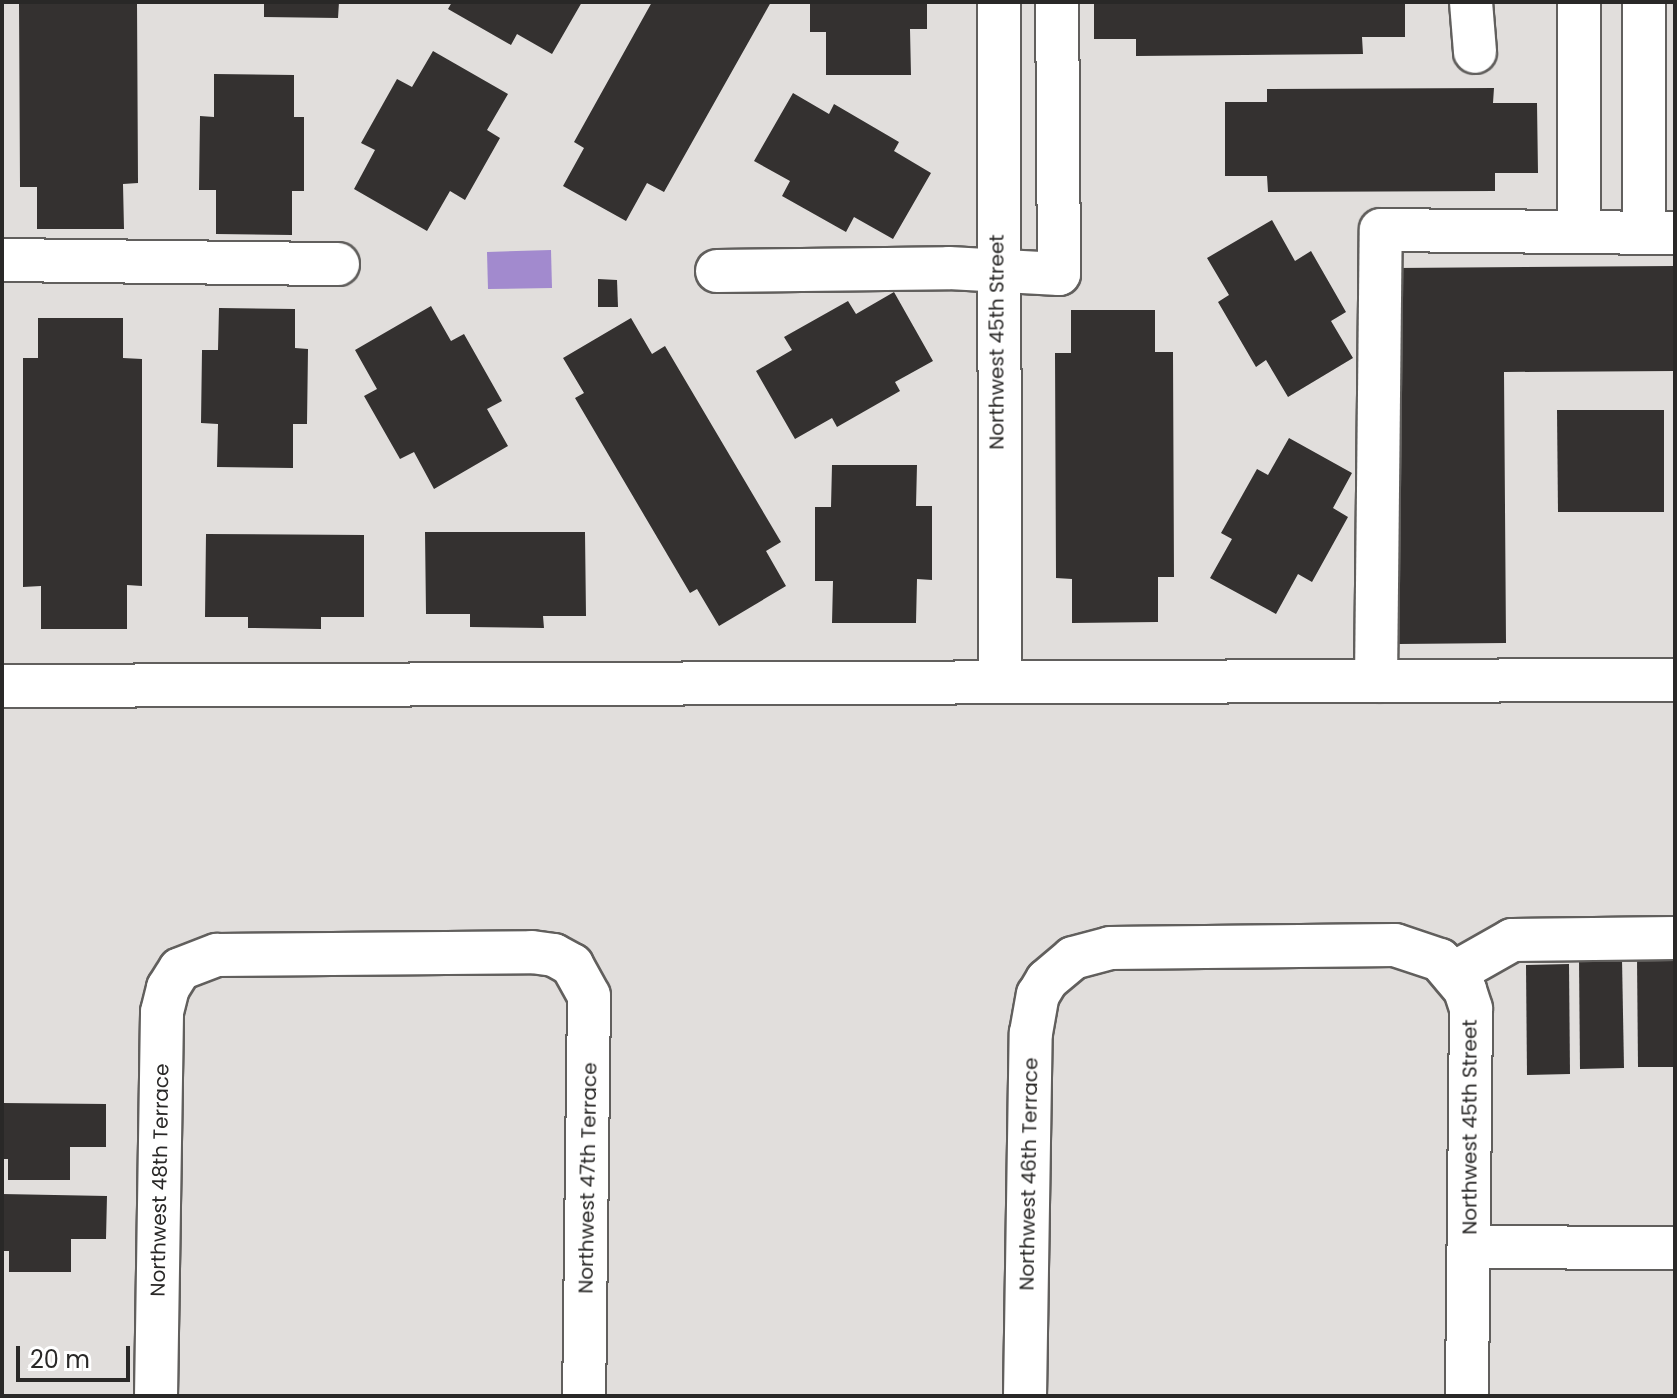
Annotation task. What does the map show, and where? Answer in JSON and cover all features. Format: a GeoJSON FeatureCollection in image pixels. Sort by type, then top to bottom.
{"type":"FeatureCollection","features":[{"type":"Feature","properties":{"kind":"street","name":"Northwest 45th Street"},"geometry":{"type":"LineString","coordinates":[[999,2],[996,271],[1000,682]]}},
{"type":"Feature","properties":{"kind":"street"},"geometry":{"type":"LineString","coordinates":[[717,271],[996,271],[1059,274],[1057,2]]}},
{"type":"Feature","properties":{"kind":"street"},"geometry":{"type":"LineString","coordinates":[[1471,2],[1475,52]]}},
{"type":"Feature","properties":{"kind":"street"},"geometry":{"type":"LineString","coordinates":[[1579,2],[1579,232]]}},
{"type":"Feature","properties":{"kind":"street"},"geometry":{"type":"LineString","coordinates":[[1376,681],[1381,230],[1659,233],[1644,2]]}},
{"type":"Feature","properties":{"kind":"street"},"geometry":{"type":"LineString","coordinates":[[2,260],[338,264]]}},
{"type":"Feature","properties":{"kind":"street"},"geometry":{"type":"LineString","coordinates":[[2,686],[1675,680]]}},
{"type":"Feature","properties":{"kind":"street"},"geometry":{"type":"LineString","coordinates":[[1454,973],[1512,940],[1675,938]]}},
{"type":"Feature","properties":{"kind":"street","name":"Northwest 46th Terrace"},"geometry":{"type":"LineString","coordinates":[[1025,1396],[1031,1033],[1038,995],[1066,963],[1110,948],[1395,945],[1424,951],[1454,973]]}},
{"type":"Feature","properties":{"kind":"street","name":"Northwest 48th Terrace"},"geometry":{"type":"LineString","coordinates":[[156,1396],[162,1012],[168,988],[180,969],[205,957],[532,952],[554,955],[572,965]]}},
{"type":"Feature","properties":{"kind":"street","name":"Northwest 47th Terrace"},"geometry":{"type":"LineString","coordinates":[[572,965],[586,985],[591,1018],[584,1396]]}},
{"type":"Feature","properties":{"kind":"street","name":"Northwest 45th Street"},"geometry":{"type":"LineString","coordinates":[[1454,973],[1465,990],[1473,1028],[1467,1396]]}},
{"type":"Feature","properties":{"kind":"street"},"geometry":{"type":"LineString","coordinates":[[1469,1247],[1675,1248]]}},
{"type":"Feature","properties":{"kind":"shaded area"},"geometry":{"type":"Polygon","coordinates":[[[551,250],[552,288],[488,289],[487,252],[551,250]]]}},
{"type":"Feature","properties":{"kind":"building"},"geometry":{"type":"Polygon","coordinates":[[[19,2],[137,2],[138,183],[123,184],[124,229],[37,229],[37,187],[20,187],[19,2]]]}},
{"type":"Feature","properties":{"kind":"building"},"geometry":{"type":"Polygon","coordinates":[[[264,2],[339,2],[338,18],[264,17],[264,2]]]}},
{"type":"Feature","properties":{"kind":"building"},"geometry":{"type":"Polygon","coordinates":[[[452,2],[582,2],[552,54],[517,34],[511,45],[448,9],[452,2]]]}},
{"type":"Feature","properties":{"kind":"building"},"geometry":{"type":"Polygon","coordinates":[[[652,2],[771,2],[664,192],[647,183],[626,221],[563,186],[584,148],[574,142],[652,2]]]}},
{"type":"Feature","properties":{"kind":"building"},"geometry":{"type":"Polygon","coordinates":[[[810,2],[927,2],[927,29],[910,29],[911,75],[826,75],[826,32],[810,32],[810,2]]]}},
{"type":"Feature","properties":{"kind":"building"},"geometry":{"type":"Polygon","coordinates":[[[1094,2],[1405,2],[1405,37],[1362,37],[1363,54],[1136,56],[1136,39],[1094,39],[1094,2]]]}},
{"type":"Feature","properties":{"kind":"building"},"geometry":{"type":"Polygon","coordinates":[[[433,51],[508,94],[487,130],[500,138],[465,200],[450,191],[427,231],[354,189],[375,150],[361,143],[397,79],[412,87],[433,51]]]}},
{"type":"Feature","properties":{"kind":"building"},"geometry":{"type":"Polygon","coordinates":[[[214,74],[294,75],[294,117],[304,117],[304,191],[292,191],[292,235],[216,234],[216,190],[199,190],[200,116],[214,117],[214,74]]]}},
{"type":"Feature","properties":{"kind":"building"},"geometry":{"type":"Polygon","coordinates":[[[1494,88],[1493,103],[1537,103],[1538,173],[1495,173],[1495,191],[1268,192],[1267,176],[1225,176],[1225,102],[1267,102],[1267,89],[1494,88]]]}},
{"type":"Feature","properties":{"kind":"building"},"geometry":{"type":"Polygon","coordinates":[[[793,93],[829,114],[834,104],[899,142],[894,151],[931,173],[893,239],[854,217],[846,232],[782,196],[790,181],[754,161],[793,93]]]}},
{"type":"Feature","properties":{"kind":"building"},"geometry":{"type":"Polygon","coordinates":[[[1272,220],[1295,261],[1311,251],[1346,312],[1331,321],[1353,358],[1288,397],[1266,360],[1256,367],[1218,302],[1229,295],[1207,258],[1272,220]]]}},
{"type":"Feature","properties":{"kind":"building"},"geometry":{"type":"Polygon","coordinates":[[[1675,266],[1675,371],[1504,372],[1506,643],[1399,644],[1396,268],[1675,266]]]}},
{"type":"Feature","properties":{"kind":"building"},"geometry":{"type":"Polygon","coordinates":[[[598,279],[617,280],[618,307],[598,307],[598,279]]]}},
{"type":"Feature","properties":{"kind":"building"},"geometry":{"type":"Polygon","coordinates":[[[894,292],[933,361],[895,382],[900,391],[837,427],[832,418],[795,439],[756,371],[792,350],[784,337],[848,301],[856,314],[894,292]]]}},
{"type":"Feature","properties":{"kind":"building"},"geometry":{"type":"Polygon","coordinates":[[[431,306],[451,341],[464,334],[502,401],[487,409],[508,446],[434,489],[414,452],[400,459],[364,396],[377,389],[355,350],[431,306]]]}},
{"type":"Feature","properties":{"kind":"building"},"geometry":{"type":"Polygon","coordinates":[[[219,308],[295,309],[295,348],[308,349],[307,424],[293,424],[293,468],[217,467],[218,424],[201,423],[202,350],[218,350],[219,308]]]}},
{"type":"Feature","properties":{"kind":"building"},"geometry":{"type":"Polygon","coordinates":[[[1071,310],[1155,310],[1155,352],[1173,352],[1174,577],[1158,577],[1158,622],[1072,623],[1072,579],[1056,578],[1055,353],[1071,353],[1071,310]]]}},
{"type":"Feature","properties":{"kind":"building"},"geometry":{"type":"Polygon","coordinates":[[[38,318],[123,318],[123,358],[142,359],[142,586],[127,585],[127,629],[41,629],[41,586],[23,587],[23,358],[38,358],[38,318]]]}},
{"type":"Feature","properties":{"kind":"building"},"geometry":{"type":"Polygon","coordinates":[[[631,318],[652,354],[665,346],[781,542],[766,551],[786,586],[719,626],[697,589],[690,593],[575,398],[584,393],[563,358],[631,318]]]}},
{"type":"Feature","properties":{"kind":"building"},"geometry":{"type":"Polygon","coordinates":[[[1557,410],[1664,410],[1664,512],[1558,512],[1557,410]]]}},
{"type":"Feature","properties":{"kind":"building"},"geometry":{"type":"Polygon","coordinates":[[[1289,438],[1352,473],[1333,508],[1348,517],[1312,582],[1298,574],[1276,614],[1210,578],[1232,539],[1221,533],[1257,469],[1268,475],[1289,438]]]}},
{"type":"Feature","properties":{"kind":"building"},"geometry":{"type":"Polygon","coordinates":[[[832,465],[917,465],[916,506],[932,506],[932,580],[917,579],[916,623],[832,623],[833,581],[815,581],[815,507],[831,507],[832,465]]]}},
{"type":"Feature","properties":{"kind":"building"},"geometry":{"type":"Polygon","coordinates":[[[425,532],[585,532],[586,616],[543,616],[544,628],[470,627],[470,614],[426,614],[425,532]]]}},
{"type":"Feature","properties":{"kind":"building"},"geometry":{"type":"Polygon","coordinates":[[[206,534],[364,535],[364,617],[321,617],[321,629],[248,628],[248,617],[205,617],[206,534]]]}},
{"type":"Feature","properties":{"kind":"building"},"geometry":{"type":"Polygon","coordinates":[[[1675,957],[1675,1067],[1638,1067],[1637,958],[1675,957]]]}},
{"type":"Feature","properties":{"kind":"building"},"geometry":{"type":"Polygon","coordinates":[[[1622,959],[1624,1068],[1580,1069],[1579,960],[1622,959]]]}},
{"type":"Feature","properties":{"kind":"building"},"geometry":{"type":"Polygon","coordinates":[[[1569,964],[1570,1074],[1527,1075],[1526,965],[1569,964]]]}},
{"type":"Feature","properties":{"kind":"building"},"geometry":{"type":"Polygon","coordinates":[[[2,1103],[106,1104],[106,1147],[70,1147],[70,1180],[8,1180],[8,1159],[2,1159],[2,1103]]]}},
{"type":"Feature","properties":{"kind":"building"},"geometry":{"type":"Polygon","coordinates":[[[2,1194],[107,1196],[106,1239],[71,1239],[71,1272],[9,1272],[9,1251],[2,1251],[2,1194]]]}}]}
